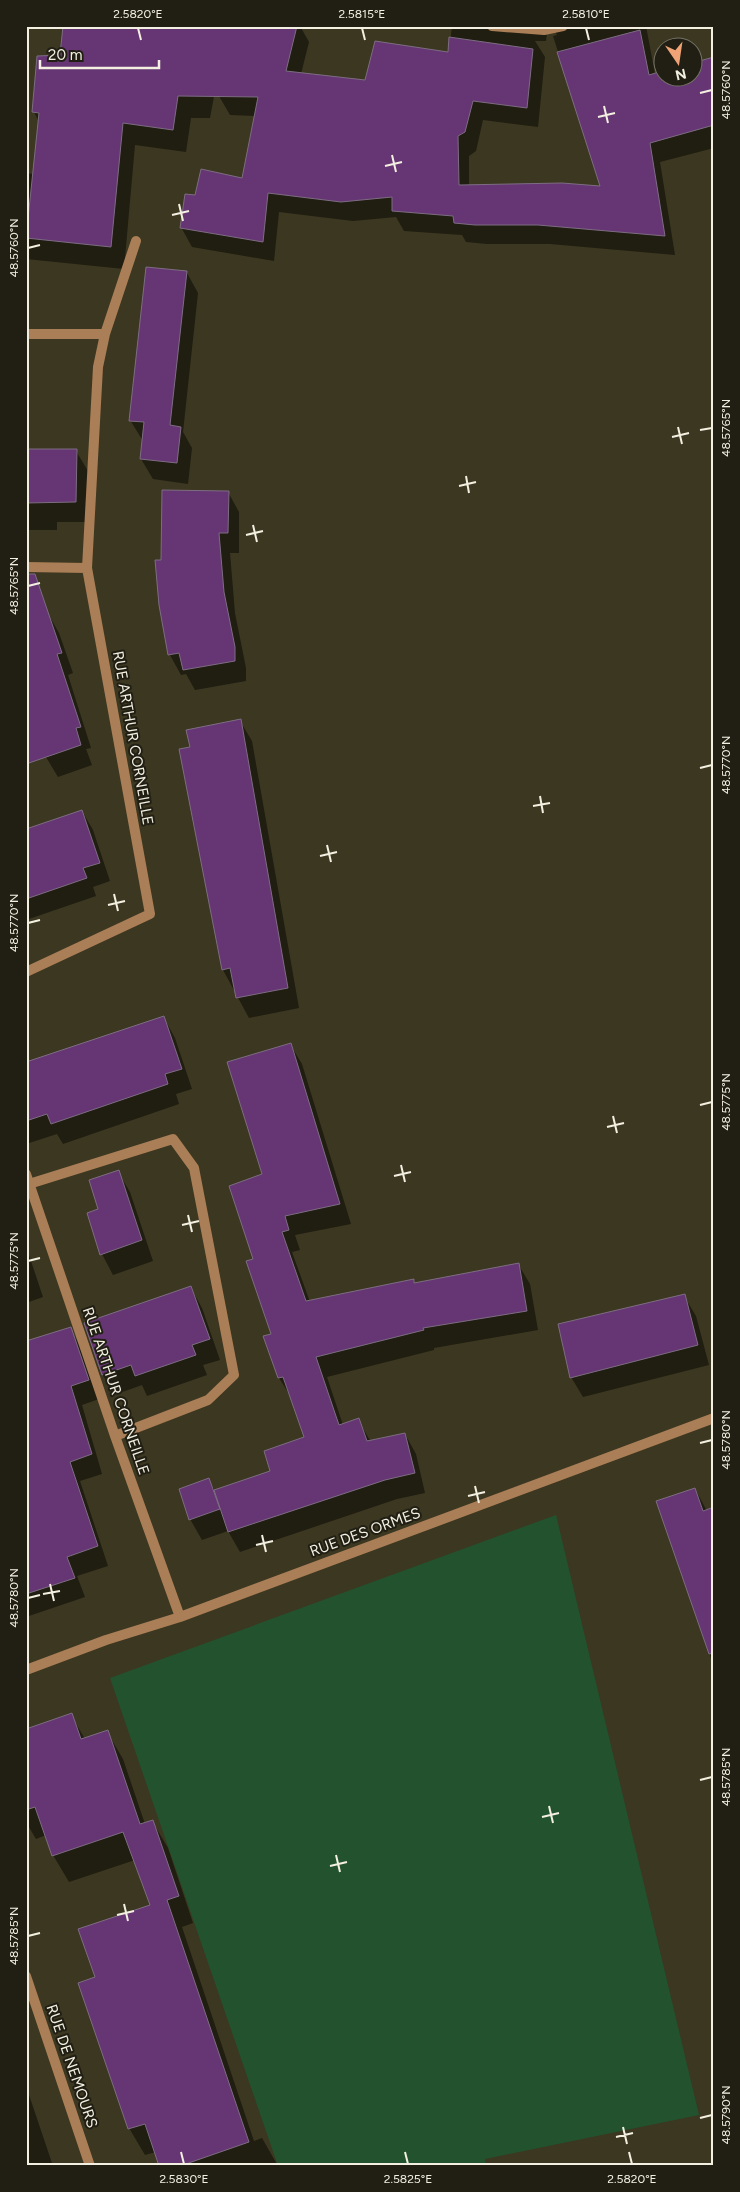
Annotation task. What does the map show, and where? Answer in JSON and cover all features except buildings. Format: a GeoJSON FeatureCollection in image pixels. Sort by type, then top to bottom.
{"type":"FeatureCollection","features":[{"type":"Feature","properties":{"kind":"street"},"geometry":{"type":"LineString","coordinates":[[492,26],[544,30],[563,26]]}},
{"type":"Feature","properties":{"kind":"street","name":"RUE ARTHUR CORNEILLE"},"geometry":{"type":"LineString","coordinates":[[26,972],[150,914],[87,568],[98,367],[104,334],[136,241]]}},
{"type":"Feature","properties":{"kind":"street"},"geometry":{"type":"LineString","coordinates":[[26,334],[104,334]]}},
{"type":"Feature","properties":{"kind":"street"},"geometry":{"type":"LineString","coordinates":[[26,567],[87,568]]}},
{"type":"Feature","properties":{"kind":"street"},"geometry":{"type":"LineString","coordinates":[[28,1179],[173,1139],[194,1168],[234,1375],[208,1400],[115,1436]]}},
{"type":"Feature","properties":{"kind":"street","name":"RUE ARTHUR CORNEILLE"},"geometry":{"type":"LineString","coordinates":[[28,1179],[115,1436],[180,1617]]}},
{"type":"Feature","properties":{"kind":"street","name":"RUE DES ORMES"},"geometry":{"type":"LineString","coordinates":[[26,1670],[106,1640],[180,1617],[714,1418]]}},
{"type":"Feature","properties":{"kind":"street","name":"RUE DE NEMOURS"},"geometry":{"type":"LineString","coordinates":[[26,1976],[90,2166]]}},
{"type":"Feature","properties":{"kind":"green space"},"geometry":{"type":"Polygon","coordinates":[[[556,1515],[699,2115],[485,2159],[486,2166],[278,2166],[110,1678],[556,1515]]]}}]}
